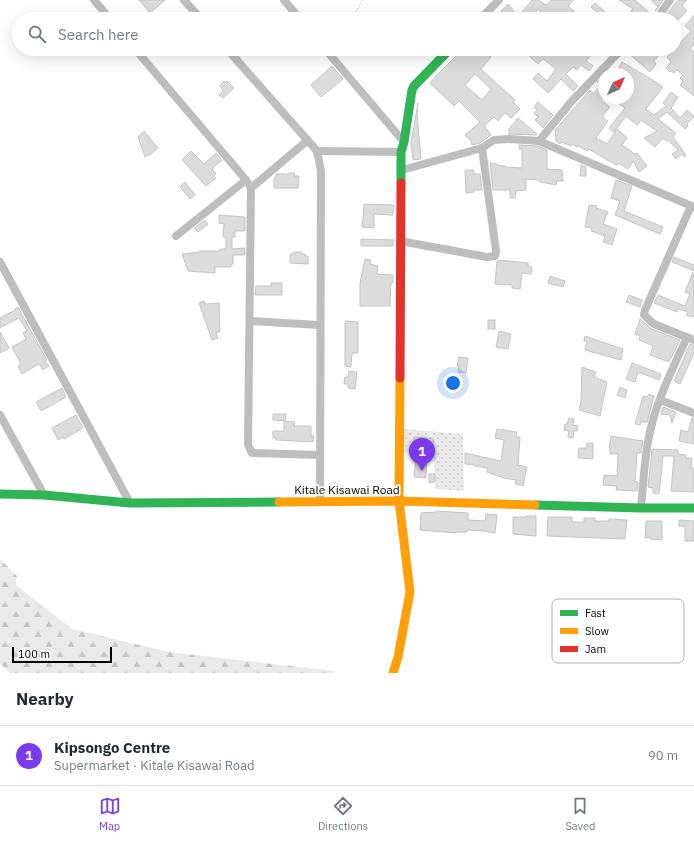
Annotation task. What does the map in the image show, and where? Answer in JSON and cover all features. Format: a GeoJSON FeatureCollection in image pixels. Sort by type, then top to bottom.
{"type":"FeatureCollection","features":[{"type":"Feature","properties":{"kind":"street"},"geometry":{"type":"LineString","coordinates":[[94,0],[104,12]]}},
{"type":"Feature","properties":{"kind":"street"},"geometry":{"type":"LineString","coordinates":[[184,0],[195,12]]}},
{"type":"Feature","properties":{"kind":"street"},"geometry":{"type":"LineString","coordinates":[[284,0],[294,12]]}},
{"type":"Feature","properties":{"kind":"street"},"geometry":{"type":"LineString","coordinates":[[487,12],[499,0]]}},
{"type":"Feature","properties":{"kind":"street"},"geometry":{"type":"LineString","coordinates":[[663,12],[670,0]]}},
{"type":"Feature","properties":{"kind":"street"},"geometry":{"type":"LineString","coordinates":[[141,56],[246,180],[251,188],[248,445],[252,453],[320,455]]}},
{"type":"Feature","properties":{"kind":"street"},"geometry":{"type":"LineString","coordinates":[[234,56],[308,140],[316,151],[321,171],[320,502]]}},
{"type":"Feature","properties":{"kind":"street"},"geometry":{"type":"LineString","coordinates":[[331,56],[404,142]]}},
{"type":"Feature","properties":{"kind":"street"},"geometry":{"type":"LineString","coordinates":[[393,673],[398,657],[410,592],[399,501],[401,152],[404,142],[412,90],[414,86],[443,56]]}},
{"type":"Feature","properties":{"kind":"street"},"geometry":{"type":"LineString","coordinates":[[539,141],[571,102],[615,56]]}},
{"type":"Feature","properties":{"kind":"street"},"geometry":{"type":"LineString","coordinates":[[402,170],[482,148],[494,140],[510,139],[539,141],[692,206],[644,315],[654,324],[690,338],[666,383],[654,414],[647,451],[641,508]]}},
{"type":"Feature","properties":{"kind":"street"},"geometry":{"type":"LineString","coordinates":[[251,188],[308,140]]}},
{"type":"Feature","properties":{"kind":"street"},"geometry":{"type":"LineString","coordinates":[[400,241],[487,257],[495,256],[496,251],[482,148]]}},
{"type":"Feature","properties":{"kind":"street"},"geometry":{"type":"LineString","coordinates":[[316,151],[401,152]]}},
{"type":"Feature","properties":{"kind":"street"},"geometry":{"type":"LineString","coordinates":[[176,236],[246,180]]}},
{"type":"Feature","properties":{"kind":"street"},"geometry":{"type":"LineString","coordinates":[[0,262],[130,503]]}},
{"type":"Feature","properties":{"kind":"street"},"geometry":{"type":"LineString","coordinates":[[250,321],[320,325]]}},
{"type":"Feature","properties":{"kind":"street"},"geometry":{"type":"LineString","coordinates":[[660,400],[694,413]]}},
{"type":"Feature","properties":{"kind":"street"},"geometry":{"type":"LineString","coordinates":[[0,415],[44,495]]}},
{"type":"Feature","properties":{"kind":"street","name":"Kitale Kisawai Road"},"geometry":{"type":"LineString","coordinates":[[0,494],[44,495],[130,503],[399,501],[641,508],[694,508]]}},
{"type":"Feature","properties":{"kind":"path"},"geometry":{"type":"LineString","coordinates":[[355,12],[363,0]]}},
{"type":"Feature","properties":{"kind":"green space"},"geometry":{"type":"Polygon","coordinates":[[[404,429],[463,434],[464,491],[435,489],[434,453],[403,452],[404,429]]]}},
{"type":"Feature","properties":{"kind":"green space"},"geometry":{"type":"Polygon","coordinates":[[[0,559],[17,576],[16,585],[72,629],[169,652],[335,671],[334,673],[10,673],[0,664],[0,559]]]}},
{"type":"Feature","properties":{"kind":"building"},"geometry":{"type":"Polygon","coordinates":[[[139,0],[165,0],[151,12],[149,12],[139,0]]]}},
{"type":"Feature","properties":{"kind":"building"},"geometry":{"type":"Polygon","coordinates":[[[532,0],[539,0],[546,5],[552,0],[573,0],[568,6],[575,12],[541,12],[538,9],[536,12],[522,12],[532,0]]]}},
{"type":"Feature","properties":{"kind":"building"},"geometry":{"type":"Polygon","coordinates":[[[619,0],[635,0],[649,12],[632,12],[633,9],[619,0]]]}},
{"type":"Feature","properties":{"kind":"building"},"geometry":{"type":"Polygon","coordinates":[[[651,0],[663,0],[657,9],[655,11],[658,7],[651,0]]]}},
{"type":"Feature","properties":{"kind":"building"},"geometry":{"type":"Polygon","coordinates":[[[678,0],[687,0],[682,5],[687,11],[682,16],[682,12],[669,12],[678,0]]]}},
{"type":"Feature","properties":{"kind":"building"},"geometry":{"type":"Polygon","coordinates":[[[595,3],[605,12],[597,12],[591,7],[595,3]]]}},
{"type":"Feature","properties":{"kind":"building"},"geometry":{"type":"Polygon","coordinates":[[[508,4],[515,12],[502,12],[501,11],[508,4]]]}},
{"type":"Feature","properties":{"kind":"building"},"geometry":{"type":"Polygon","coordinates":[[[694,15],[694,45],[690,48],[694,52],[694,96],[680,85],[683,81],[680,78],[683,75],[677,70],[674,73],[671,71],[670,72],[666,68],[671,62],[667,57],[668,56],[682,56],[682,41],[691,31],[685,26],[694,15]]]}},
{"type":"Feature","properties":{"kind":"building"},"geometry":{"type":"Polygon","coordinates":[[[456,56],[490,56],[481,69],[515,100],[513,102],[520,109],[511,118],[505,113],[498,121],[494,117],[484,126],[491,135],[480,143],[472,145],[472,142],[465,135],[480,122],[459,101],[454,106],[430,83],[456,56]],[[475,74],[465,85],[482,100],[491,89],[475,74]]]}},
{"type":"Feature","properties":{"kind":"building"},"geometry":{"type":"Polygon","coordinates":[[[529,56],[590,56],[586,61],[593,66],[589,71],[581,65],[577,70],[573,67],[566,74],[578,86],[573,91],[561,79],[548,93],[533,79],[538,73],[547,81],[556,69],[543,59],[538,64],[529,56]]]}},
{"type":"Feature","properties":{"kind":"building"},"geometry":{"type":"Polygon","coordinates":[[[632,56],[658,56],[654,61],[656,64],[650,72],[632,56]]]}},
{"type":"Feature","properties":{"kind":"building"},"geometry":{"type":"Polygon","coordinates":[[[622,62],[632,68],[618,68],[622,62]]]}},
{"type":"Feature","properties":{"kind":"building"},"geometry":{"type":"Polygon","coordinates":[[[332,66],[343,79],[321,97],[311,85],[332,66]]]}},
{"type":"Feature","properties":{"kind":"building"},"geometry":{"type":"Polygon","coordinates":[[[634,69],[663,87],[646,109],[654,115],[666,106],[663,103],[671,92],[678,97],[671,108],[680,118],[687,110],[694,116],[687,124],[688,126],[685,129],[667,112],[658,119],[676,133],[673,137],[686,155],[684,157],[682,154],[676,159],[672,154],[678,150],[668,140],[667,141],[663,138],[655,147],[644,138],[657,131],[641,120],[637,125],[626,116],[614,132],[609,128],[625,108],[619,104],[634,104],[634,69]]]}},
{"type":"Feature","properties":{"kind":"building"},"geometry":{"type":"Polygon","coordinates":[[[224,81],[225,83],[227,81],[234,88],[223,98],[219,95],[223,91],[220,85],[224,81]]]}},
{"type":"Feature","properties":{"kind":"building"},"geometry":{"type":"Polygon","coordinates":[[[598,88],[598,104],[606,104],[610,107],[602,117],[608,121],[596,138],[607,144],[617,129],[627,138],[622,145],[635,154],[637,153],[647,166],[639,172],[633,161],[628,169],[618,163],[617,165],[607,160],[589,149],[588,151],[572,144],[571,146],[562,142],[560,144],[556,141],[555,130],[590,90],[593,94],[598,88]]]}},
{"type":"Feature","properties":{"kind":"building"},"geometry":{"type":"Polygon","coordinates":[[[538,102],[553,115],[543,128],[535,120],[538,117],[534,113],[537,110],[534,107],[538,102]]]}},
{"type":"Feature","properties":{"kind":"building"},"geometry":{"type":"Polygon","coordinates":[[[418,103],[417,114],[421,159],[413,160],[411,143],[418,103]]]}},
{"type":"Feature","properties":{"kind":"building"},"geometry":{"type":"Polygon","coordinates":[[[518,118],[537,135],[508,134],[510,132],[508,130],[518,118]]]}},
{"type":"Feature","properties":{"kind":"building"},"geometry":{"type":"Polygon","coordinates":[[[144,131],[158,148],[145,157],[138,137],[144,131]]]}},
{"type":"Feature","properties":{"kind":"building"},"geometry":{"type":"Polygon","coordinates":[[[519,145],[538,146],[547,150],[547,169],[562,170],[563,181],[557,181],[556,185],[540,182],[540,180],[526,179],[526,190],[516,191],[515,198],[510,198],[510,190],[493,190],[490,163],[505,167],[522,168],[522,149],[519,149],[519,145]]]}},
{"type":"Feature","properties":{"kind":"building"},"geometry":{"type":"Polygon","coordinates":[[[191,151],[204,164],[216,153],[222,160],[212,169],[216,174],[214,176],[216,178],[206,186],[182,160],[191,151]]]}},
{"type":"Feature","properties":{"kind":"building"},"geometry":{"type":"Polygon","coordinates":[[[581,165],[586,167],[586,176],[580,176],[581,165]]]}},
{"type":"Feature","properties":{"kind":"building"},"geometry":{"type":"Polygon","coordinates":[[[465,170],[474,170],[473,174],[480,174],[482,190],[474,190],[474,192],[466,193],[465,170]]]}},
{"type":"Feature","properties":{"kind":"building"},"geometry":{"type":"Polygon","coordinates":[[[295,173],[294,176],[299,176],[298,188],[274,188],[276,174],[295,173]]]}},
{"type":"Feature","properties":{"kind":"building"},"geometry":{"type":"Polygon","coordinates":[[[616,180],[632,186],[624,211],[663,227],[660,234],[615,215],[620,201],[611,198],[616,180]]]}},
{"type":"Feature","properties":{"kind":"building"},"geometry":{"type":"Polygon","coordinates":[[[185,182],[195,195],[190,199],[180,187],[185,182]]]}},
{"type":"Feature","properties":{"kind":"building"},"geometry":{"type":"Polygon","coordinates":[[[364,204],[394,205],[393,215],[374,214],[374,228],[362,227],[364,204]]]}},
{"type":"Feature","properties":{"kind":"building"},"geometry":{"type":"Polygon","coordinates":[[[589,205],[597,206],[596,208],[608,212],[603,224],[617,229],[612,245],[603,242],[605,236],[591,231],[592,228],[585,227],[589,205]]]}},
{"type":"Feature","properties":{"kind":"building"},"geometry":{"type":"Polygon","coordinates":[[[219,215],[245,217],[245,231],[235,231],[235,237],[232,237],[232,249],[245,248],[245,255],[233,255],[233,264],[231,264],[231,267],[215,267],[215,273],[188,271],[182,254],[200,251],[220,251],[220,249],[226,249],[226,238],[223,237],[224,224],[219,223],[219,215]]]}},
{"type":"Feature","properties":{"kind":"building"},"geometry":{"type":"Polygon","coordinates":[[[205,220],[208,224],[198,232],[194,228],[205,220]]]}},
{"type":"Feature","properties":{"kind":"building"},"geometry":{"type":"Polygon","coordinates":[[[361,239],[394,240],[393,246],[361,246],[361,239]]]}},
{"type":"Feature","properties":{"kind":"building"},"geometry":{"type":"Polygon","coordinates":[[[294,252],[301,252],[301,254],[308,256],[308,264],[290,263],[290,254],[294,254],[294,252]]]}},
{"type":"Feature","properties":{"kind":"building"},"geometry":{"type":"Polygon","coordinates":[[[674,257],[694,265],[694,271],[672,262],[674,257]]]}},
{"type":"Feature","properties":{"kind":"building"},"geometry":{"type":"Polygon","coordinates":[[[365,259],[371,260],[370,264],[378,266],[377,274],[393,275],[393,283],[391,283],[390,306],[360,306],[360,283],[365,259]]]}},
{"type":"Feature","properties":{"kind":"building"},"geometry":{"type":"Polygon","coordinates":[[[497,261],[528,263],[528,266],[532,267],[531,274],[522,273],[520,289],[512,288],[512,285],[495,284],[497,261]]]}},
{"type":"Feature","properties":{"kind":"building"},"geometry":{"type":"Polygon","coordinates":[[[693,272],[693,317],[686,315],[688,312],[678,309],[677,312],[654,303],[658,295],[685,306],[690,294],[685,292],[693,272]]]}},
{"type":"Feature","properties":{"kind":"building"},"geometry":{"type":"Polygon","coordinates":[[[550,276],[565,281],[563,287],[548,283],[550,276]]]}},
{"type":"Feature","properties":{"kind":"building"},"geometry":{"type":"Polygon","coordinates":[[[271,283],[282,283],[282,295],[255,295],[256,286],[271,286],[271,283]]]}},
{"type":"Feature","properties":{"kind":"building"},"geometry":{"type":"Polygon","coordinates":[[[629,295],[642,300],[640,307],[626,302],[629,295]]]}},
{"type":"Feature","properties":{"kind":"building"},"geometry":{"type":"Polygon","coordinates":[[[204,301],[205,304],[219,303],[220,332],[216,332],[218,338],[212,340],[199,303],[204,301]]]}},
{"type":"Feature","properties":{"kind":"building"},"geometry":{"type":"Polygon","coordinates":[[[18,307],[47,360],[45,361],[49,366],[43,370],[39,364],[22,374],[18,366],[21,364],[12,347],[26,339],[23,333],[27,331],[19,318],[0,328],[0,318],[18,307]]]}},
{"type":"Feature","properties":{"kind":"building"},"geometry":{"type":"Polygon","coordinates":[[[640,319],[652,329],[680,340],[669,362],[650,355],[653,346],[639,340],[640,336],[635,334],[640,319]]]}},
{"type":"Feature","properties":{"kind":"building"},"geometry":{"type":"Polygon","coordinates":[[[488,320],[495,320],[495,329],[488,329],[488,320]]]}},
{"type":"Feature","properties":{"kind":"building"},"geometry":{"type":"Polygon","coordinates":[[[345,321],[358,322],[358,353],[352,353],[351,367],[345,366],[345,321]]]}},
{"type":"Feature","properties":{"kind":"building"},"geometry":{"type":"Polygon","coordinates":[[[499,331],[511,334],[508,349],[496,347],[499,331]]]}},
{"type":"Feature","properties":{"kind":"building"},"geometry":{"type":"Polygon","coordinates":[[[0,332],[9,348],[0,353],[0,332]]]}},
{"type":"Feature","properties":{"kind":"building"},"geometry":{"type":"Polygon","coordinates":[[[585,336],[623,349],[621,360],[585,350],[587,342],[584,341],[585,336]]]}},
{"type":"Feature","properties":{"kind":"building"},"geometry":{"type":"Polygon","coordinates":[[[690,344],[694,345],[694,353],[680,384],[674,381],[690,344]]]}},
{"type":"Feature","properties":{"kind":"building"},"geometry":{"type":"Polygon","coordinates":[[[459,357],[468,358],[466,373],[458,372],[459,366],[457,366],[459,357]]]}},
{"type":"Feature","properties":{"kind":"building"},"geometry":{"type":"Polygon","coordinates":[[[632,363],[661,374],[659,380],[638,372],[635,382],[626,379],[632,363]]]}},
{"type":"Feature","properties":{"kind":"building"},"geometry":{"type":"Polygon","coordinates":[[[582,367],[596,372],[594,377],[607,382],[600,416],[579,410],[581,401],[582,367]]]}},
{"type":"Feature","properties":{"kind":"building"},"geometry":{"type":"Polygon","coordinates":[[[349,371],[357,372],[355,389],[348,388],[348,384],[344,384],[345,377],[348,377],[349,371]]]}},
{"type":"Feature","properties":{"kind":"building"},"geometry":{"type":"Polygon","coordinates":[[[620,387],[627,390],[625,398],[617,395],[620,387]]]}},
{"type":"Feature","properties":{"kind":"building"},"geometry":{"type":"Polygon","coordinates":[[[62,388],[66,397],[41,411],[36,402],[62,388]]]}},
{"type":"Feature","properties":{"kind":"building"},"geometry":{"type":"Polygon","coordinates":[[[649,394],[654,396],[647,422],[641,422],[640,425],[635,424],[643,396],[647,397],[649,394]]]}},
{"type":"Feature","properties":{"kind":"building"},"geometry":{"type":"Polygon","coordinates":[[[663,407],[676,412],[672,423],[670,415],[661,414],[663,407]]]}},
{"type":"Feature","properties":{"kind":"building"},"geometry":{"type":"Polygon","coordinates":[[[273,414],[286,414],[285,421],[273,420],[273,414]]]}},
{"type":"Feature","properties":{"kind":"building"},"geometry":{"type":"Polygon","coordinates":[[[76,415],[83,428],[64,439],[63,437],[58,440],[52,428],[76,415]]]}},
{"type":"Feature","properties":{"kind":"building"},"geometry":{"type":"Polygon","coordinates":[[[569,418],[574,419],[573,425],[578,426],[577,431],[574,431],[573,438],[568,437],[569,431],[564,430],[565,424],[567,424],[569,418]]]}},
{"type":"Feature","properties":{"kind":"building"},"geometry":{"type":"Polygon","coordinates":[[[692,418],[694,418],[694,444],[679,441],[681,430],[688,432],[692,418]]]}},
{"type":"Feature","properties":{"kind":"building"},"geometry":{"type":"Polygon","coordinates":[[[284,421],[295,422],[294,426],[311,426],[311,436],[314,436],[313,442],[276,440],[276,438],[273,438],[273,431],[284,431],[284,421]]]}},
{"type":"Feature","properties":{"kind":"building"},"geometry":{"type":"Polygon","coordinates":[[[497,429],[517,432],[516,437],[520,437],[518,465],[527,467],[523,486],[515,484],[516,480],[504,478],[487,472],[488,468],[465,464],[465,453],[501,461],[504,440],[495,438],[497,429]]]}},
{"type":"Feature","properties":{"kind":"building"},"geometry":{"type":"Polygon","coordinates":[[[611,436],[643,441],[641,453],[637,453],[635,481],[638,482],[637,491],[616,490],[617,486],[603,485],[604,475],[617,476],[618,454],[610,454],[609,448],[611,436]]]}},
{"type":"Feature","properties":{"kind":"building"},"geometry":{"type":"Polygon","coordinates":[[[414,437],[434,439],[433,446],[413,443],[414,437]]]}},
{"type":"Feature","properties":{"kind":"building"},"geometry":{"type":"Polygon","coordinates":[[[587,443],[593,443],[593,459],[578,458],[579,448],[586,448],[587,443]]]}},
{"type":"Feature","properties":{"kind":"building"},"geometry":{"type":"Polygon","coordinates":[[[652,449],[678,450],[678,454],[686,455],[686,458],[692,458],[691,468],[694,468],[694,492],[671,491],[674,456],[663,456],[659,494],[653,493],[653,488],[648,487],[652,449]]]}},
{"type":"Feature","properties":{"kind":"building"},"geometry":{"type":"Polygon","coordinates":[[[416,457],[427,457],[426,478],[414,477],[416,457]]]}},
{"type":"Feature","properties":{"kind":"building"},"geometry":{"type":"Polygon","coordinates":[[[429,474],[435,474],[435,482],[429,483],[429,474]]]}},
{"type":"Feature","properties":{"kind":"building"},"geometry":{"type":"Polygon","coordinates":[[[436,511],[468,513],[468,520],[485,521],[486,514],[497,515],[495,533],[467,530],[467,532],[456,533],[420,530],[421,513],[436,511]]]}},
{"type":"Feature","properties":{"kind":"building"},"geometry":{"type":"Polygon","coordinates":[[[536,516],[536,536],[513,534],[513,517],[536,516]]]}},
{"type":"Feature","properties":{"kind":"building"},"geometry":{"type":"Polygon","coordinates":[[[548,517],[572,517],[572,522],[584,522],[584,518],[595,518],[595,521],[609,521],[609,519],[627,520],[625,539],[547,536],[548,517]]]}},
{"type":"Feature","properties":{"kind":"building"},"geometry":{"type":"Polygon","coordinates":[[[679,520],[694,521],[694,541],[685,541],[685,526],[679,526],[679,520]]]}},
{"type":"Feature","properties":{"kind":"building"},"geometry":{"type":"Polygon","coordinates":[[[646,521],[662,521],[662,540],[650,539],[650,537],[645,538],[646,521]]]}},
{"type":"Feature","properties":{"kind":"traffic: fast"},"geometry":{"type":"LineString","coordinates":[[401,183],[401,152],[404,142],[412,90],[414,86],[443,56]]}},
{"type":"Feature","properties":{"kind":"traffic: fast"},"geometry":{"type":"LineString","coordinates":[[0,494],[44,495],[130,503],[279,502]]}},
{"type":"Feature","properties":{"kind":"traffic: fast"},"geometry":{"type":"LineString","coordinates":[[535,505],[694,508]]}},
{"type":"Feature","properties":{"kind":"traffic: slow"},"geometry":{"type":"LineString","coordinates":[[393,673],[398,657],[410,592],[399,501],[400,378]]}},
{"type":"Feature","properties":{"kind":"traffic: slow"},"geometry":{"type":"LineString","coordinates":[[279,502],[399,501],[535,505]]}},
{"type":"Feature","properties":{"kind":"traffic: jam"},"geometry":{"type":"LineString","coordinates":[[400,378],[401,183]]}},
{"type":"Feature","properties":{"kind":"place","name":"Kipsongo Centre"},"geometry":{"type":"Point","coordinates":[422,471]}}]}
